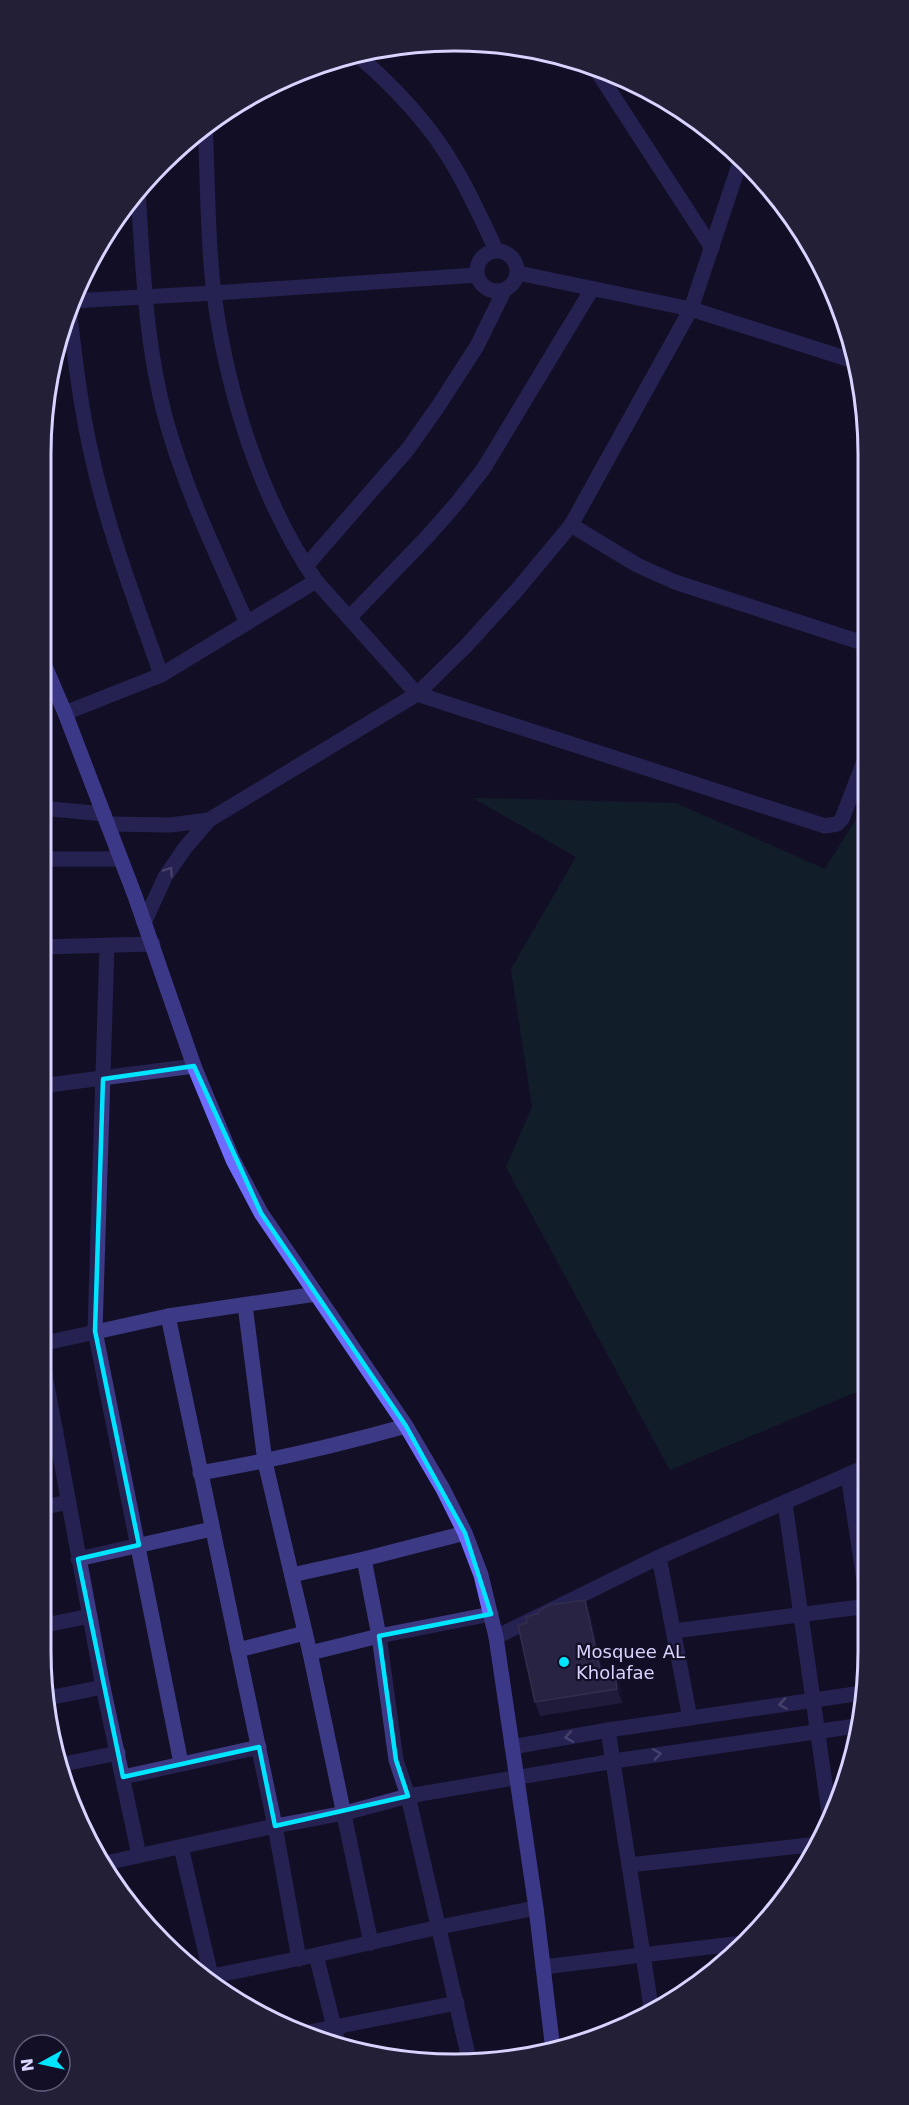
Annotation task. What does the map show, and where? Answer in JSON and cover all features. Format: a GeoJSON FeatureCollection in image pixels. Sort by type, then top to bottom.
{"type":"FeatureCollection","features":[{"type":"Feature","properties":{"kind":"main road"},"geometry":{"type":"LineString","coordinates":[[51,681],[65,712],[153,944],[194,1066],[233,1160],[261,1213],[406,1426],[465,1533],[481,1575],[496,1637],[536,1908],[552,2042]]}},
{"type":"Feature","properties":{"kind":"street"},"geometry":{"type":"LineString","coordinates":[[364,62],[430,130],[455,170],[496,250]]}},
{"type":"Feature","properties":{"kind":"street"},"geometry":{"type":"LineString","coordinates":[[602,79],[712,248]]}},
{"type":"Feature","properties":{"kind":"street"},"geometry":{"type":"LineString","coordinates":[[206,137],[214,293],[232,384],[248,440],[270,494],[306,566],[316,581],[417,694],[825,826],[837,824],[842,819],[858,777]]}},
{"type":"Feature","properties":{"kind":"street"},"geometry":{"type":"LineString","coordinates":[[144,923],[165,877],[185,848],[209,820],[417,694],[466,646],[517,590],[571,525],[691,309],[738,167]]}},
{"type":"Feature","properties":{"kind":"street"},"geometry":{"type":"LineString","coordinates":[[139,203],[144,297],[154,367],[171,435],[191,495],[247,623]]}},
{"type":"Feature","properties":{"kind":"street"},"geometry":{"type":"LineString","coordinates":[[306,566],[408,449],[477,346],[504,291],[513,284],[518,273],[516,262],[508,253],[496,250],[485,254],[478,263],[477,275],[482,285],[492,291],[504,291]]}},
{"type":"Feature","properties":{"kind":"street"},"geometry":{"type":"LineString","coordinates":[[518,273],[691,309],[846,357]]}},
{"type":"Feature","properties":{"kind":"street"},"geometry":{"type":"LineString","coordinates":[[82,300],[477,275]]}},
{"type":"Feature","properties":{"kind":"street"},"geometry":{"type":"LineString","coordinates":[[349,618],[427,537],[484,468],[592,289]]}},
{"type":"Feature","properties":{"kind":"street"},"geometry":{"type":"LineString","coordinates":[[71,327],[82,408],[93,463],[117,546],[161,675]]}},
{"type":"Feature","properties":{"kind":"street"},"geometry":{"type":"LineString","coordinates":[[571,525],[637,564],[675,582],[858,641]]}},
{"type":"Feature","properties":{"kind":"street"},"geometry":{"type":"LineString","coordinates":[[65,712],[161,675],[316,581]]}},
{"type":"Feature","properties":{"kind":"street"},"geometry":{"type":"LineString","coordinates":[[51,810],[105,819],[170,825],[209,820]]}},
{"type":"Feature","properties":{"kind":"street"},"geometry":{"type":"LineString","coordinates":[[51,859],[120,859]]}},
{"type":"Feature","properties":{"kind":"street"},"geometry":{"type":"LineString","coordinates":[[51,947],[153,944]]}},
{"type":"Feature","properties":{"kind":"street"},"geometry":{"type":"LineString","coordinates":[[107,946],[95,1331],[181,1763]]}},
{"type":"Feature","properties":{"kind":"street"},"geometry":{"type":"LineString","coordinates":[[51,1085],[194,1066]]}},
{"type":"Feature","properties":{"kind":"street"},"geometry":{"type":"LineString","coordinates":[[51,1341],[168,1316],[316,1294]]}},
{"type":"Feature","properties":{"kind":"street"},"geometry":{"type":"LineString","coordinates":[[245,1305],[265,1462],[310,1653],[371,1942]]}},
{"type":"Feature","properties":{"kind":"street"},"geometry":{"type":"LineString","coordinates":[[168,1316],[259,1747],[299,1959]]}},
{"type":"Feature","properties":{"kind":"street"},"geometry":{"type":"LineString","coordinates":[[51,1407],[103,1687],[139,1855]]}},
{"type":"Feature","properties":{"kind":"street"},"geometry":{"type":"LineString","coordinates":[[200,1473],[328,1448],[406,1426]]}},
{"type":"Feature","properties":{"kind":"street"},"geometry":{"type":"LineString","coordinates":[[51,1432],[56,1431]]}},
{"type":"Feature","properties":{"kind":"street"},"geometry":{"type":"LineString","coordinates":[[496,1637],[659,1557],[858,1470]]}},
{"type":"Feature","properties":{"kind":"street"},"geometry":{"type":"LineString","coordinates":[[848,1475],[858,1540]]}},
{"type":"Feature","properties":{"kind":"street"},"geometry":{"type":"LineString","coordinates":[[51,1506],[68,1502]]}},
{"type":"Feature","properties":{"kind":"street"},"geometry":{"type":"LineString","coordinates":[[786,1503],[829,1801]]}},
{"type":"Feature","properties":{"kind":"street"},"geometry":{"type":"LineString","coordinates":[[78,1559],[212,1529]]}},
{"type":"Feature","properties":{"kind":"street"},"geometry":{"type":"LineString","coordinates":[[292,1575],[465,1533]]}},
{"type":"Feature","properties":{"kind":"street"},"geometry":{"type":"LineString","coordinates":[[659,1557],[690,1718]]}},
{"type":"Feature","properties":{"kind":"street"},"geometry":{"type":"LineString","coordinates":[[364,1559],[379,1636],[396,1760],[408,1796],[468,2053]]}},
{"type":"Feature","properties":{"kind":"street"},"geometry":{"type":"LineString","coordinates":[[674,1631],[858,1607]]}},
{"type":"Feature","properties":{"kind":"street"},"geometry":{"type":"LineString","coordinates":[[310,1653],[379,1636],[491,1614]]}},
{"type":"Feature","properties":{"kind":"street"},"geometry":{"type":"LineString","coordinates":[[51,1624],[90,1616]]}},
{"type":"Feature","properties":{"kind":"street"},"geometry":{"type":"LineString","coordinates":[[238,1650],[305,1633]]}},
{"type":"Feature","properties":{"kind":"street"},"geometry":{"type":"LineString","coordinates":[[54,1697],[103,1687]]}},
{"type":"Feature","properties":{"kind":"street"},"geometry":{"type":"LineString","coordinates":[[512,1747],[608,1730],[856,1694]]}},
{"type":"Feature","properties":{"kind":"street"},"geometry":{"type":"LineString","coordinates":[[111,1862],[345,1813],[408,1796],[614,1761],[850,1727]]}},
{"type":"Feature","properties":{"kind":"street"},"geometry":{"type":"LineString","coordinates":[[608,1730],[650,2003]]}},
{"type":"Feature","properties":{"kind":"street"},"geometry":{"type":"LineString","coordinates":[[123,1777],[259,1747]]}},
{"type":"Feature","properties":{"kind":"street"},"geometry":{"type":"LineString","coordinates":[[67,1763],[118,1753]]}},
{"type":"Feature","properties":{"kind":"street"},"geometry":{"type":"LineString","coordinates":[[629,1865],[808,1845]]}},
{"type":"Feature","properties":{"kind":"street"},"geometry":{"type":"LineString","coordinates":[[181,1847],[209,1971]]}},
{"type":"Feature","properties":{"kind":"street"},"geometry":{"type":"LineString","coordinates":[[216,1976],[536,1908]]}},
{"type":"Feature","properties":{"kind":"street"},"geometry":{"type":"LineString","coordinates":[[543,1967],[729,1946]]}},
{"type":"Feature","properties":{"kind":"street"},"geometry":{"type":"LineString","coordinates":[[316,1955],[337,2036]]}},
{"type":"Feature","properties":{"kind":"street"},"geometry":{"type":"LineString","coordinates":[[318,2030],[457,2003]]}},
{"type":"Feature","properties":{"kind":"highlighted area"},"geometry":{"type":"Polygon","coordinates":[[[194,1066],[261,1213],[406,1426],[465,1533],[491,1614],[379,1636],[396,1760],[408,1796],[275,1826],[259,1747],[123,1777],[78,1559],[139,1545],[95,1331],[103,1079],[194,1066]]]}},
{"type":"Feature","properties":{"kind":"green space"},"geometry":{"type":"Polygon","coordinates":[[[473,798],[676,803],[825,869],[858,816],[858,1391],[670,1470],[506,1167],[532,1107],[511,969],[576,857],[473,798]]]}},
{"type":"Feature","properties":{"kind":"building","name":"Mosquee AL Kholafae"},"geometry":{"type":"Polygon","coordinates":[[[585,1600],[601,1673],[615,1671],[617,1689],[535,1702],[518,1625],[527,1623],[526,1617],[539,1613],[549,1605],[585,1600]]]}},
{"type":"Feature","properties":{"kind":"place","name":"Mosquee AL Kholafae"},"geometry":{"type":"Point","coordinates":[564,1662]}}]}
